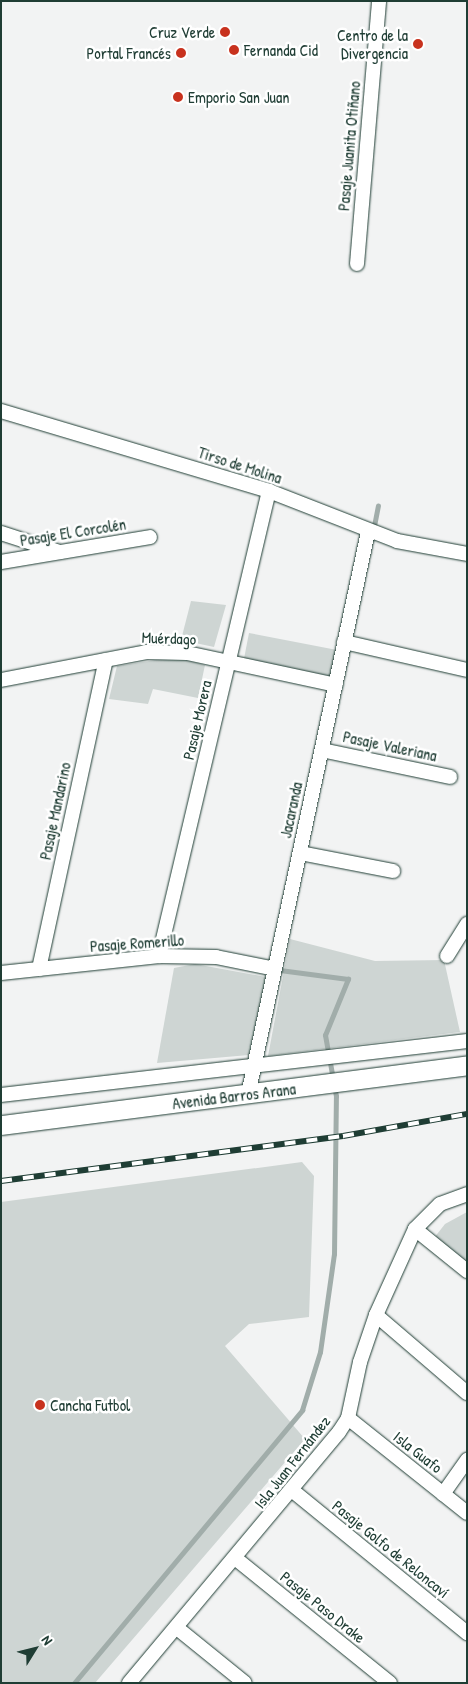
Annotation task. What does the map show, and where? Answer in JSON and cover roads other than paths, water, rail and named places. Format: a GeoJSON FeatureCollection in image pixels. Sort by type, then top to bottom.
{"type":"FeatureCollection","features":[{"type":"Feature","properties":{"kind":"main road","name":"Avenida Barros Arana"},"geometry":{"type":"LineString","coordinates":[[1,1126],[467,1065]]}},
{"type":"Feature","properties":{"kind":"street","name":"Pasaje Juanita Otiñano"},"geometry":{"type":"LineString","coordinates":[[357,264],[379,1]]}},
{"type":"Feature","properties":{"kind":"street","name":"Tirso de Molina"},"geometry":{"type":"LineString","coordinates":[[1,411],[269,492],[368,532],[426,549],[467,554]]}},
{"type":"Feature","properties":{"kind":"street","name":"Pasaje Morera"},"geometry":{"type":"LineString","coordinates":[[159,956],[269,492]]}},
{"type":"Feature","properties":{"kind":"street","name":"Jacaranda"},"geometry":{"type":"LineString","coordinates":[[248,1094],[368,532]]}},
{"type":"Feature","properties":{"kind":"street"},"geometry":{"type":"LineString","coordinates":[[1,533],[63,553]]}},
{"type":"Feature","properties":{"kind":"street","name":"Pasaje El Corcolén"},"geometry":{"type":"LineString","coordinates":[[1,562],[150,537]]}},
{"type":"Feature","properties":{"kind":"street"},"geometry":{"type":"LineString","coordinates":[[344,642],[467,670]]}},
{"type":"Feature","properties":{"kind":"street","name":"Muérdago"},"geometry":{"type":"LineString","coordinates":[[1,680],[154,652],[187,653],[336,685]]}},
{"type":"Feature","properties":{"kind":"street","name":"Pasaje Mandarino"},"geometry":{"type":"LineString","coordinates":[[39,968],[106,660]]}},
{"type":"Feature","properties":{"kind":"street","name":"Pasaje Valeriana"},"geometry":{"type":"LineString","coordinates":[[322,750],[450,777]]}},
{"type":"Feature","properties":{"kind":"street"},"geometry":{"type":"LineString","coordinates":[[300,853],[393,871]]}},
{"type":"Feature","properties":{"kind":"street"},"geometry":{"type":"LineString","coordinates":[[447,956],[467,924]]}},
{"type":"Feature","properties":{"kind":"street","name":"Pasaje Romerillo"},"geometry":{"type":"LineString","coordinates":[[1,973],[159,956],[216,957],[275,969]]}},
{"type":"Feature","properties":{"kind":"street","name":"Avenida Barros Arana"},"geometry":{"type":"LineString","coordinates":[[1,1094],[254,1068],[467,1041]]}},
{"type":"Feature","properties":{"kind":"street","name":"Isla Juan Fernández"},"geometry":{"type":"LineString","coordinates":[[128,1683],[293,1491],[348,1418],[360,1362],[376,1315],[415,1229],[440,1204],[467,1194]]}},
{"type":"Feature","properties":{"kind":"street"},"geometry":{"type":"LineString","coordinates":[[415,1229],[467,1272]]}},
{"type":"Feature","properties":{"kind":"street"},"geometry":{"type":"LineString","coordinates":[[376,1315],[467,1393]]}},
{"type":"Feature","properties":{"kind":"street","name":"Isla Guafo"},"geometry":{"type":"LineString","coordinates":[[348,1418],[467,1513]]}},
{"type":"Feature","properties":{"kind":"street"},"geometry":{"type":"LineString","coordinates":[[442,1494],[467,1460]]}},
{"type":"Feature","properties":{"kind":"street","name":"Pasaje Golfo de Reloncaví"},"geometry":{"type":"LineString","coordinates":[[293,1491],[467,1633]]}},
{"type":"Feature","properties":{"kind":"street","name":"Pasaje Paso Drake"},"geometry":{"type":"LineString","coordinates":[[235,1558],[390,1683]]}},
{"type":"Feature","properties":{"kind":"street"},"geometry":{"type":"LineString","coordinates":[[177,1628],[245,1683]]}},
{"type":"Feature","properties":{"kind":"waterway"},"geometry":{"type":"LineString","coordinates":[[373,531],[378,505]]}},
{"type":"Feature","properties":{"kind":"waterway"},"geometry":{"type":"LineString","coordinates":[[74,1683],[302,1410],[320,1352],[334,1254],[336,1096],[325,1035],[348,979],[280,970]]}},
{"type":"Feature","properties":{"kind":"railway"},"geometry":{"type":"LineString","coordinates":[[1,1181],[343,1136],[467,1114]]}},
{"type":"Feature","properties":{"kind":"place","name":"Cruz Verde"},"geometry":{"type":"Point","coordinates":[225,32]}},
{"type":"Feature","properties":{"kind":"place","name":"Centro de la Divergencia"},"geometry":{"type":"Point","coordinates":[418,44]}},
{"type":"Feature","properties":{"kind":"place","name":"Fernanda Cid"},"geometry":{"type":"Point","coordinates":[234,50]}},
{"type":"Feature","properties":{"kind":"place","name":"Portal Francés"},"geometry":{"type":"Point","coordinates":[181,53]}},
{"type":"Feature","properties":{"kind":"place","name":"Emporio San Juan"},"geometry":{"type":"Point","coordinates":[178,97]}},
{"type":"Feature","properties":{"kind":"place","name":"Cancha Futbol"},"geometry":{"type":"Point","coordinates":[40,1405]}}]}
